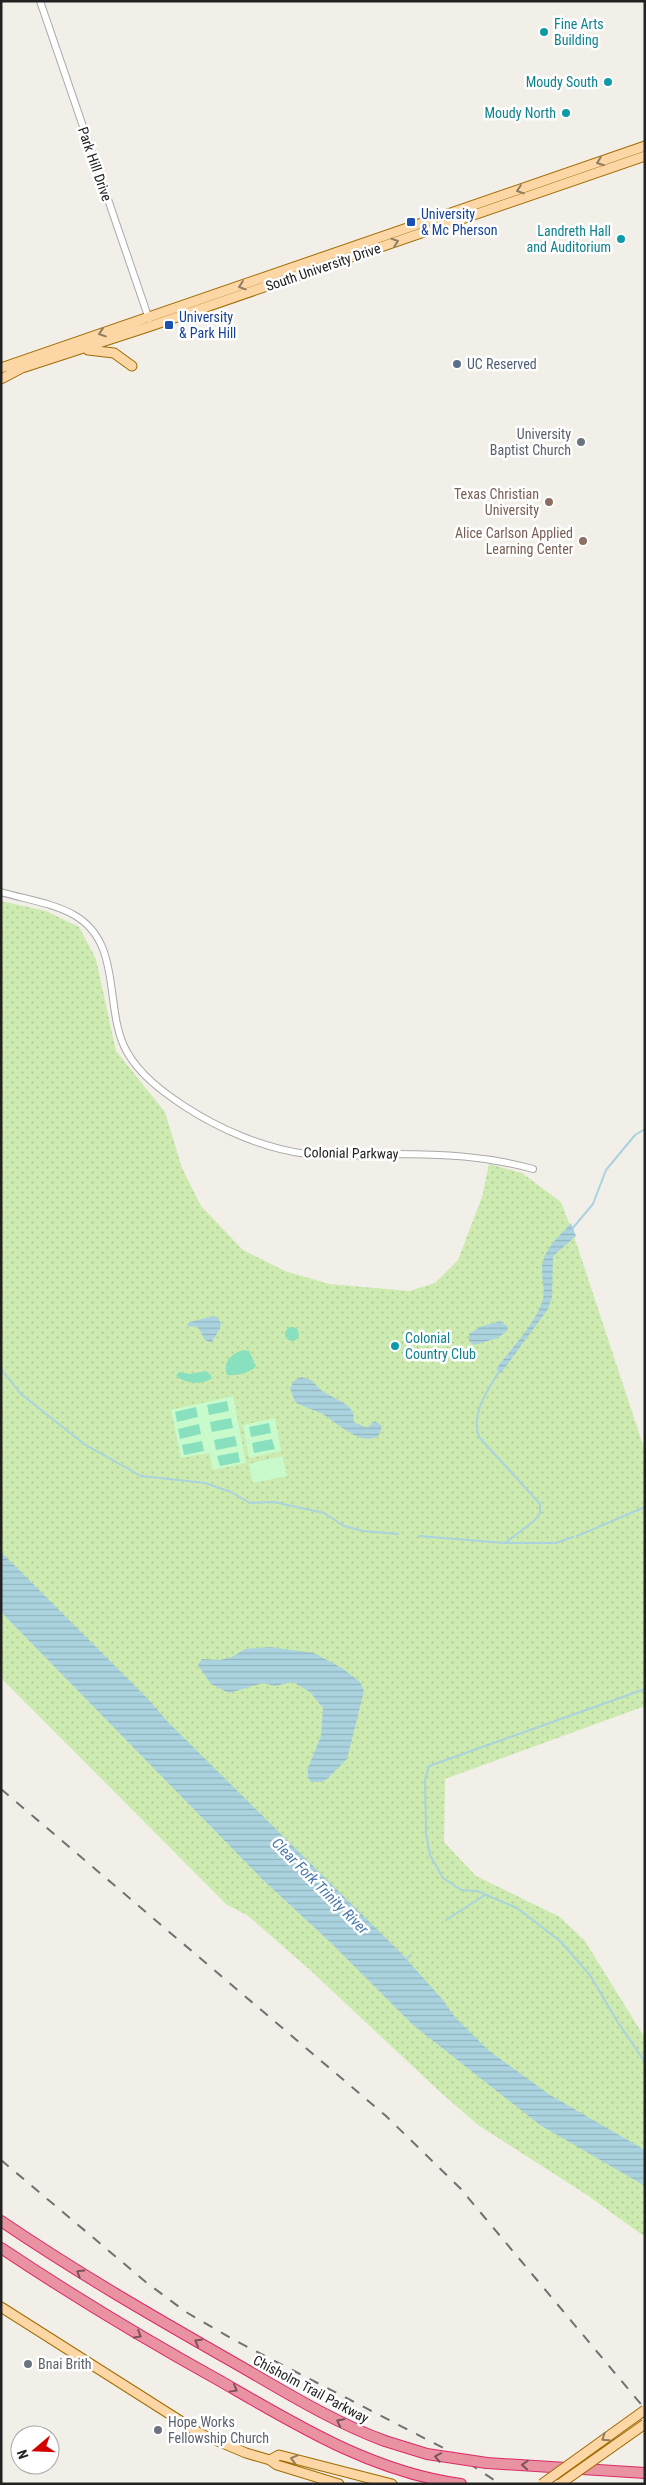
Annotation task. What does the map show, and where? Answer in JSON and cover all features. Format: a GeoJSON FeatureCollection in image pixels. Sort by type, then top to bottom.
{"type":"FeatureCollection","features":[{"type":"Feature","properties":{"kind":"highway","name":"Chisholm Trail Parkway"},"geometry":{"type":"LineString","coordinates":[[1,2221],[122,2298],[330,2416],[384,2441],[456,2460],[645,2473]]}},
{"type":"Feature","properties":{"kind":"highway"},"geometry":{"type":"LineString","coordinates":[[1,2248],[100,2312],[176,2357],[336,2446],[377,2463],[418,2476],[462,2484]]}},
{"type":"Feature","properties":{"kind":"main road","name":"South University Drive"},"geometry":{"type":"LineString","coordinates":[[1,378],[22,368],[80,350],[149,322],[645,146]]}},
{"type":"Feature","properties":{"kind":"main road","name":"South University Drive"},"geometry":{"type":"LineString","coordinates":[[1,368],[149,322],[645,156]]}},
{"type":"Feature","properties":{"kind":"main road"},"geometry":{"type":"LineString","coordinates":[[80,350],[114,353],[132,366]]}},
{"type":"Feature","properties":{"kind":"main road"},"geometry":{"type":"LineString","coordinates":[[1,2307],[202,2434],[237,2450],[270,2460],[278,2466],[337,2484],[337,2471]]}},
{"type":"Feature","properties":{"kind":"main road"},"geometry":{"type":"LineString","coordinates":[[542,2484],[645,2410]]}},
{"type":"Feature","properties":{"kind":"main road"},"geometry":{"type":"LineString","coordinates":[[560,2484],[645,2424]]}},
{"type":"Feature","properties":{"kind":"main road"},"geometry":{"type":"LineString","coordinates":[[270,2460],[279,2455],[392,2484]]}},
{"type":"Feature","properties":{"kind":"main road"},"geometry":{"type":"LineString","coordinates":[[302,2473],[315,2484]]}},
{"type":"Feature","properties":{"kind":"main road"},"geometry":{"type":"LineString","coordinates":[[346,2484],[349,2474]]}},
{"type":"Feature","properties":{"kind":"street","name":"Park Hill Drive"},"geometry":{"type":"LineString","coordinates":[[40,1],[149,322]]}},
{"type":"Feature","properties":{"kind":"street","name":"Colonial Parkway"},"geometry":{"type":"LineString","coordinates":[[1,892],[74,915],[88,928],[101,948],[107,962],[113,1003],[126,1051],[139,1070],[165,1092],[206,1118],[262,1142],[307,1154],[466,1155],[502,1160],[533,1169]]}},
{"type":"Feature","properties":{"kind":"green space","name":"Colonial Country Club"},"geometry":{"type":"Polygon","coordinates":[[[1,901],[46,911],[79,927],[96,959],[116,1051],[165,1112],[182,1168],[201,1206],[243,1250],[285,1271],[329,1284],[409,1291],[435,1283],[458,1260],[482,1197],[489,1164],[522,1173],[561,1202],[645,1451],[645,1706],[445,1779],[444,1842],[476,1876],[560,1917],[585,1941],[645,2038],[645,2237],[587,2195],[478,2125],[310,1970],[247,1915],[227,1905],[1,1678],[1,901]]]}},
{"type":"Feature","properties":{"kind":"green space"},"geometry":{"type":"Polygon","coordinates":[[[289,1327],[295,1327],[299,1334],[295,1341],[289,1341],[285,1337],[285,1331],[289,1327]]]}},
{"type":"Feature","properties":{"kind":"green space"},"geometry":{"type":"Polygon","coordinates":[[[244,1350],[249,1351],[256,1366],[243,1374],[227,1375],[226,1366],[229,1359],[236,1353],[244,1350]]]}},
{"type":"Feature","properties":{"kind":"green space"},"geometry":{"type":"Polygon","coordinates":[[[206,1371],[212,1378],[199,1383],[189,1382],[176,1376],[179,1372],[190,1374],[206,1371]]]}},
{"type":"Feature","properties":{"kind":"green space"},"geometry":{"type":"Polygon","coordinates":[[[233,1396],[246,1463],[213,1470],[209,1453],[181,1458],[171,1410],[233,1396]]]}},
{"type":"Feature","properties":{"kind":"green space"},"geometry":{"type":"Polygon","coordinates":[[[227,1401],[229,1411],[209,1415],[207,1405],[227,1401]]]}},
{"type":"Feature","properties":{"kind":"green space"},"geometry":{"type":"Polygon","coordinates":[[[196,1407],[198,1417],[177,1422],[175,1412],[196,1407]]]}},
{"type":"Feature","properties":{"kind":"green space"},"geometry":{"type":"Polygon","coordinates":[[[231,1418],[233,1428],[212,1432],[210,1422],[231,1418]]]}},
{"type":"Feature","properties":{"kind":"green space"},"geometry":{"type":"Polygon","coordinates":[[[275,1418],[281,1451],[249,1458],[243,1425],[275,1418]]]}},
{"type":"Feature","properties":{"kind":"green space"},"geometry":{"type":"Polygon","coordinates":[[[269,1423],[271,1433],[251,1437],[249,1427],[269,1423]]]}},
{"type":"Feature","properties":{"kind":"green space"},"geometry":{"type":"Polygon","coordinates":[[[199,1424],[201,1434],[180,1439],[178,1429],[199,1424]]]}},
{"type":"Feature","properties":{"kind":"green space"},"geometry":{"type":"Polygon","coordinates":[[[235,1436],[237,1446],[216,1450],[214,1440],[235,1436]]]}},
{"type":"Feature","properties":{"kind":"green space"},"geometry":{"type":"Polygon","coordinates":[[[272,1439],[275,1449],[254,1453],[252,1443],[272,1439]]]}},
{"type":"Feature","properties":{"kind":"green space"},"geometry":{"type":"Polygon","coordinates":[[[202,1441],[204,1451],[184,1455],[182,1445],[202,1441]]]}},
{"type":"Feature","properties":{"kind":"green space"},"geometry":{"type":"Polygon","coordinates":[[[238,1452],[240,1462],[220,1466],[217,1456],[238,1452]]]}},
{"type":"Feature","properties":{"kind":"green space"},"geometry":{"type":"Polygon","coordinates":[[[282,1456],[287,1476],[253,1483],[249,1464],[282,1456]]]}},
{"type":"Feature","properties":{"kind":"water"},"geometry":{"type":"Polygon","coordinates":[[[571,1223],[576,1236],[553,1256],[552,1297],[548,1309],[501,1373],[496,1369],[528,1328],[542,1302],[544,1290],[542,1264],[544,1257],[571,1223]]]}},
{"type":"Feature","properties":{"kind":"water"},"geometry":{"type":"Polygon","coordinates":[[[213,1316],[217,1317],[221,1323],[220,1329],[211,1343],[205,1340],[198,1327],[186,1326],[190,1322],[213,1316]]]}},
{"type":"Feature","properties":{"kind":"water"},"geometry":{"type":"Polygon","coordinates":[[[500,1321],[507,1326],[508,1330],[498,1338],[474,1345],[469,1341],[469,1334],[480,1327],[500,1321]]]}},
{"type":"Feature","properties":{"kind":"water"},"geometry":{"type":"Polygon","coordinates":[[[301,1377],[311,1380],[322,1391],[347,1405],[353,1412],[354,1422],[367,1428],[375,1421],[382,1426],[379,1435],[366,1439],[359,1437],[323,1415],[295,1402],[290,1388],[295,1380],[301,1377]]]}},
{"type":"Feature","properties":{"kind":"water","name":"Clear Fork Trinity River"},"geometry":{"type":"Polygon","coordinates":[[[1,1552],[149,1700],[167,1721],[402,1954],[443,2000],[454,2016],[488,2050],[550,2095],[645,2150],[645,2186],[540,2125],[413,2025],[329,1941],[263,1880],[1,1612],[1,1552]]]}},
{"type":"Feature","properties":{"kind":"water"},"geometry":{"type":"Polygon","coordinates":[[[270,1647],[314,1653],[342,1668],[360,1682],[364,1691],[347,1759],[322,1782],[311,1782],[308,1777],[308,1768],[321,1736],[323,1708],[310,1692],[293,1682],[275,1686],[263,1683],[229,1693],[211,1684],[198,1665],[202,1659],[220,1660],[232,1657],[245,1649],[270,1647]]]}},
{"type":"Feature","properties":{"kind":"waterway"},"geometry":{"type":"LineString","coordinates":[[572,1229],[593,1204],[606,1170],[635,1135],[645,1129]]}},
{"type":"Feature","properties":{"kind":"waterway"},"geometry":{"type":"LineString","coordinates":[[1,1369],[21,1394],[84,1444],[141,1476],[205,1483],[231,1492],[250,1503],[274,1502],[324,1513],[344,1526],[363,1531],[398,1534]]}},
{"type":"Feature","properties":{"kind":"waterway"},"geometry":{"type":"LineString","coordinates":[[419,1536],[505,1543],[534,1521],[540,1513],[540,1504],[479,1437],[477,1429],[479,1411],[486,1394],[500,1370]]}},
{"type":"Feature","properties":{"kind":"waterway"},"geometry":{"type":"LineString","coordinates":[[577,1536],[645,1507]]}},
{"type":"Feature","properties":{"kind":"waterway"},"geometry":{"type":"LineString","coordinates":[[506,1543],[556,1543],[573,1537]]}},
{"type":"Feature","properties":{"kind":"waterway"},"geometry":{"type":"LineString","coordinates":[[645,1689],[429,1766],[425,1780],[426,1834],[430,1855],[443,1878],[461,1890],[477,1891],[517,1908],[560,1941],[590,1975],[617,2021],[645,2062]]}},
{"type":"Feature","properties":{"kind":"waterway"},"geometry":{"type":"LineString","coordinates":[[446,1920],[485,1895]]}},
{"type":"Feature","properties":{"kind":"waterway"},"geometry":{"type":"LineString","coordinates":[[406,1960],[411,1955]]}},
{"type":"Feature","properties":{"kind":"railway"},"geometry":{"type":"LineString","coordinates":[[1,1789],[386,2116],[460,2188],[645,2409]]}},
{"type":"Feature","properties":{"kind":"railway"},"geometry":{"type":"LineString","coordinates":[[1,2160],[147,2283],[186,2312],[236,2341],[455,2454],[500,2484]]}},
{"type":"Feature","properties":{"kind":"place","name":"Fine Arts Building"},"geometry":{"type":"Point","coordinates":[544,32]}},
{"type":"Feature","properties":{"kind":"place","name":"Moudy South"},"geometry":{"type":"Point","coordinates":[608,82]}},
{"type":"Feature","properties":{"kind":"place","name":"Moudy North"},"geometry":{"type":"Point","coordinates":[566,113]}},
{"type":"Feature","properties":{"kind":"place","name":"University & Mc Pherson"},"geometry":{"type":"Point","coordinates":[411,222]}},
{"type":"Feature","properties":{"kind":"place","name":"Landreth Hall and Auditorium"},"geometry":{"type":"Point","coordinates":[621,239]}},
{"type":"Feature","properties":{"kind":"place","name":"University & Park Hill"},"geometry":{"type":"Point","coordinates":[169,325]}},
{"type":"Feature","properties":{"kind":"place","name":"UC Reserved"},"geometry":{"type":"Point","coordinates":[457,364]}},
{"type":"Feature","properties":{"kind":"place","name":"University Baptist Church"},"geometry":{"type":"Point","coordinates":[581,442]}},
{"type":"Feature","properties":{"kind":"place","name":"Texas Christian University"},"geometry":{"type":"Point","coordinates":[549,502]}},
{"type":"Feature","properties":{"kind":"place","name":"Alice Carlson Applied Learning Center"},"geometry":{"type":"Point","coordinates":[583,541]}},
{"type":"Feature","properties":{"kind":"place","name":"Colonial Country Club"},"geometry":{"type":"Point","coordinates":[395,1346]}},
{"type":"Feature","properties":{"kind":"place","name":"Bnai Brith"},"geometry":{"type":"Point","coordinates":[28,2364]}},
{"type":"Feature","properties":{"kind":"place","name":"Hope Works Fellowship Church"},"geometry":{"type":"Point","coordinates":[158,2430]}}]}
